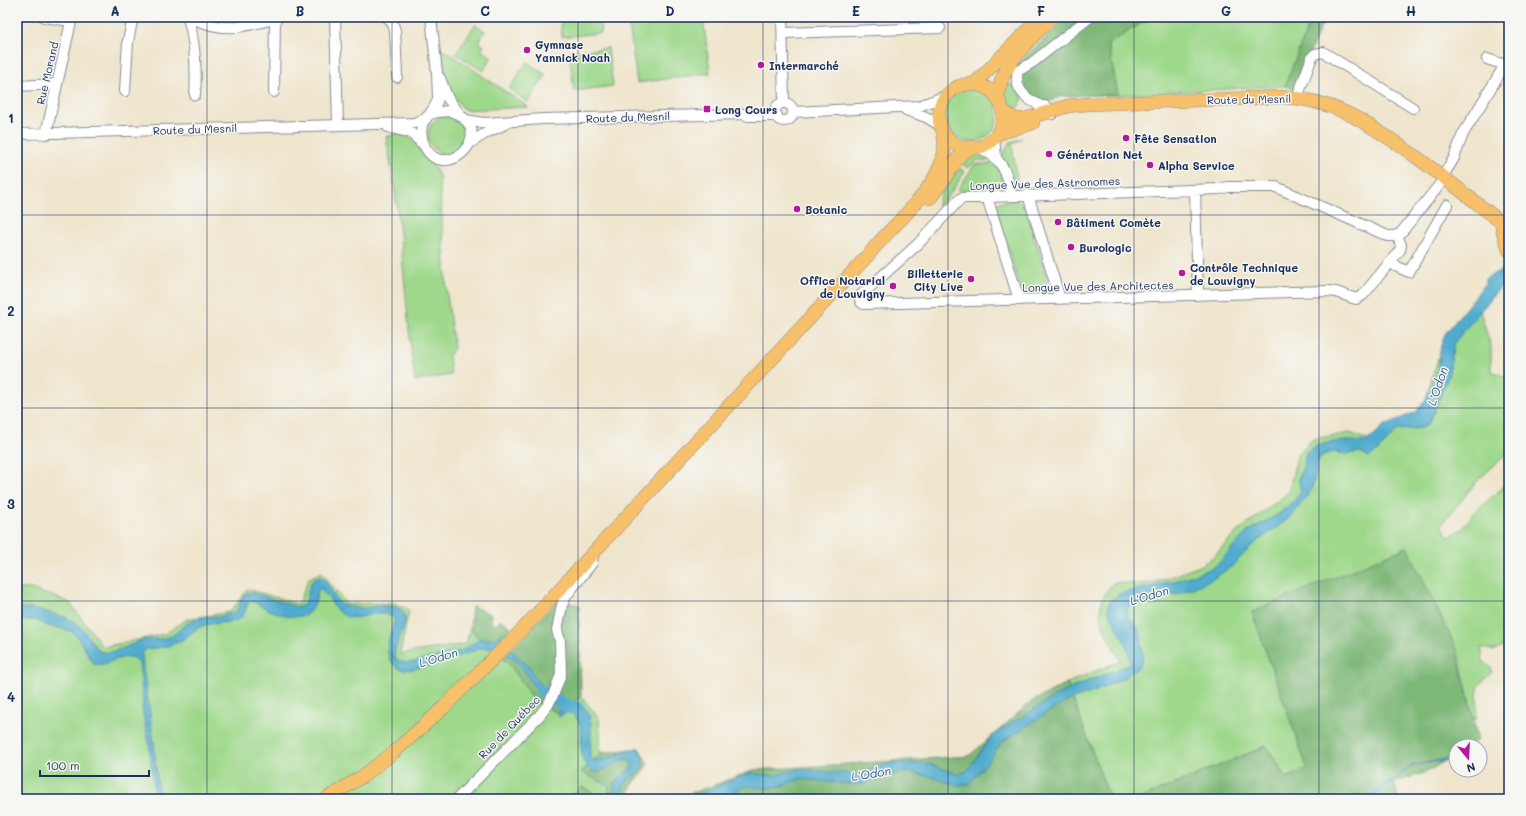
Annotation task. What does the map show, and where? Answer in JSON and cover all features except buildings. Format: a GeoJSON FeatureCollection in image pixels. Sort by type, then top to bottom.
{"type":"FeatureCollection","features":[{"type":"Feature","properties":{"kind":"main road"},"geometry":{"type":"LineString","coordinates":[[974,84],[1043,17]]}},
{"type":"Feature","properties":{"kind":"main road"},"geometry":{"type":"LineString","coordinates":[[870,253],[887,240],[923,205],[942,183],[958,157],[964,151],[984,145],[995,136],[1002,122],[999,84],[1008,67],[1019,53],[1052,17]]}},
{"type":"Feature","properties":{"kind":"main road"},"geometry":{"type":"LineString","coordinates":[[326,799],[363,776],[393,753],[443,708],[521,631],[870,253],[928,188],[944,154],[940,110],[946,96],[956,88],[968,84],[974,84],[988,89],[1000,105]]}},
{"type":"Feature","properties":{"kind":"main road","name":"Route du Mesnil"},"geometry":{"type":"LineString","coordinates":[[995,136],[1028,125],[1068,106],[1147,101],[1297,98],[1319,102],[1355,116],[1507,221],[1502,229],[1509,250]]}},
{"type":"Feature","properties":{"kind":"main road","name":"Route du Mesnil"},"geometry":{"type":"LineString","coordinates":[[1000,105],[1015,118],[1025,119],[1052,114]]}},
{"type":"Feature","properties":{"kind":"main road"},"geometry":{"type":"LineString","coordinates":[[942,128],[955,143],[974,147]]}},
{"type":"Feature","properties":{"kind":"street"},"geometry":{"type":"LineString","coordinates":[[44,17],[72,19]]}},
{"type":"Feature","properties":{"kind":"street"},"geometry":{"type":"LineString","coordinates":[[125,91],[128,41],[133,17]]}},
{"type":"Feature","properties":{"kind":"street"},"geometry":{"type":"LineString","coordinates":[[189,17],[226,28],[248,26],[277,18],[274,92]]}},
{"type":"Feature","properties":{"kind":"street"},"geometry":{"type":"LineString","coordinates":[[189,17],[196,59],[195,95]]}},
{"type":"Feature","properties":{"kind":"street"},"geometry":{"type":"LineString","coordinates":[[335,17],[338,125]]}},
{"type":"Feature","properties":{"kind":"street"},"geometry":{"type":"LineString","coordinates":[[387,17],[392,22],[395,30],[397,77]]}},
{"type":"Feature","properties":{"kind":"street"},"geometry":{"type":"LineString","coordinates":[[431,17],[437,73],[438,99],[422,125],[421,134],[424,145],[428,151],[436,158],[449,159],[457,157],[465,152],[470,142],[471,133],[463,117],[447,97],[437,73]]}},
{"type":"Feature","properties":{"kind":"street"},"geometry":{"type":"LineString","coordinates":[[779,109],[790,105],[793,112],[791,118],[785,120],[779,118],[779,109],[783,33],[782,17]]}},
{"type":"Feature","properties":{"kind":"street"},"geometry":{"type":"LineString","coordinates":[[1052,114],[1046,106],[1042,107],[1026,98],[1018,85],[1016,78],[1018,71],[1033,62],[1090,17]]}},
{"type":"Feature","properties":{"kind":"street","name":"Rue Morand"},"geometry":{"type":"LineString","coordinates":[[46,134],[56,84],[72,19]]}},
{"type":"Feature","properties":{"kind":"street"},"geometry":{"type":"LineString","coordinates":[[783,33],[940,28]]}},
{"type":"Feature","properties":{"kind":"street"},"geometry":{"type":"LineString","coordinates":[[1297,98],[1312,57],[1314,54],[1323,52],[1413,108]]}},
{"type":"Feature","properties":{"kind":"street"},"geometry":{"type":"LineString","coordinates":[[1447,205],[1409,272],[1389,263],[1401,247],[1397,236],[1403,231],[1444,177],[1454,158],[1462,134],[1507,66],[1487,59]]}},
{"type":"Feature","properties":{"kind":"street"},"geometry":{"type":"LineString","coordinates":[[17,86],[56,84]]}},
{"type":"Feature","properties":{"kind":"street"},"geometry":{"type":"LineString","coordinates":[[793,112],[919,106],[946,96]]}},
{"type":"Feature","properties":{"kind":"street","name":"Route du Mesnil"},"geometry":{"type":"LineString","coordinates":[[463,117],[484,123],[744,114],[748,116],[779,109]]}},
{"type":"Feature","properties":{"kind":"street"},"geometry":{"type":"LineString","coordinates":[[878,109],[908,110],[926,117],[942,128]]}},
{"type":"Feature","properties":{"kind":"street"},"geometry":{"type":"LineString","coordinates":[[428,117],[438,112],[450,111],[463,117]]}},
{"type":"Feature","properties":{"kind":"street","name":"Route du Mesnil"},"geometry":{"type":"LineString","coordinates":[[17,134],[414,123],[428,117]]}},
{"type":"Feature","properties":{"kind":"street","name":"Route du Mesnil"},"geometry":{"type":"LineString","coordinates":[[470,142],[512,121]]}},
{"type":"Feature","properties":{"kind":"street","name":"Route du Mesnil"},"geometry":{"type":"LineString","coordinates":[[372,124],[397,128],[411,133],[424,145]]}},
{"type":"Feature","properties":{"kind":"street"},"geometry":{"type":"LineString","coordinates":[[995,136],[996,157],[1006,174],[1010,185],[1011,196]]}},
{"type":"Feature","properties":{"kind":"street"},"geometry":{"type":"LineString","coordinates":[[974,147],[996,157]]}},
{"type":"Feature","properties":{"kind":"street","name":"Longue Vue des Astronomes"},"geometry":{"type":"LineString","coordinates":[[861,302],[861,295],[918,244],[961,198],[1195,190],[1228,187],[1276,187],[1388,236],[1397,236]]}},
{"type":"Feature","properties":{"kind":"street"},"geometry":{"type":"LineString","coordinates":[[1195,190],[1198,295]]}},
{"type":"Feature","properties":{"kind":"street"},"geometry":{"type":"LineString","coordinates":[[1028,196],[1060,299]]}},
{"type":"Feature","properties":{"kind":"street"},"geometry":{"type":"LineString","coordinates":[[987,197],[1019,300]]}},
{"type":"Feature","properties":{"kind":"street","name":"Longue Vue des Architectes"},"geometry":{"type":"LineString","coordinates":[[861,302],[864,304],[1328,291],[1339,293],[1353,299],[1358,299],[1389,263]]}},
{"type":"Feature","properties":{"kind":"street","name":"Rue de Québec"},"geometry":{"type":"LineString","coordinates":[[457,799],[548,705],[559,683],[562,665],[560,642],[557,630],[559,615],[566,596],[592,563],[593,554]]}},
{"type":"Feature","properties":{"kind":"green space"},"geometry":{"type":"Polygon","coordinates":[[[560,17],[599,17],[601,33],[562,37],[560,17]]]}},
{"type":"Feature","properties":{"kind":"green space"},"geometry":{"type":"Polygon","coordinates":[[[628,17],[703,17],[710,73],[637,83],[628,17]]]}},
{"type":"Feature","properties":{"kind":"green space"},"geometry":{"type":"Polygon","coordinates":[[[1068,17],[1151,17],[1108,44],[1118,95],[1061,96],[1045,104],[1024,93],[1013,70],[1068,17]]]}},
{"type":"Feature","properties":{"kind":"green space"},"geometry":{"type":"Polygon","coordinates":[[[1151,17],[1312,17],[1285,86],[1118,95],[1108,44],[1151,17]]]}},
{"type":"Feature","properties":{"kind":"green space"},"geometry":{"type":"Polygon","coordinates":[[[1312,17],[1325,17],[1294,90],[1285,86],[1312,17]]]}},
{"type":"Feature","properties":{"kind":"green space"},"geometry":{"type":"Polygon","coordinates":[[[475,25],[485,31],[478,42],[484,46],[481,50],[492,57],[483,71],[456,54],[475,25]]]}},
{"type":"Feature","properties":{"kind":"green space"},"geometry":{"type":"Polygon","coordinates":[[[608,48],[613,86],[574,91],[569,52],[608,48]]]}},
{"type":"Feature","properties":{"kind":"green space"},"geometry":{"type":"Polygon","coordinates":[[[443,49],[528,107],[465,110],[455,97],[445,74],[443,49]]]}},
{"type":"Feature","properties":{"kind":"green space"},"geometry":{"type":"Polygon","coordinates":[[[527,62],[546,75],[528,102],[509,89],[527,62]]]}},
{"type":"Feature","properties":{"kind":"green space"},"geometry":{"type":"Polygon","coordinates":[[[1005,83],[1015,86],[1023,98],[1015,114],[1009,107],[1006,100],[1005,83]]]}},
{"type":"Feature","properties":{"kind":"green space"},"geometry":{"type":"Polygon","coordinates":[[[971,88],[981,90],[990,96],[996,105],[998,115],[996,125],[990,134],[981,140],[971,142],[961,140],[952,134],[946,125],[944,115],[946,105],[952,96],[961,90],[971,88]]]}},
{"type":"Feature","properties":{"kind":"green space"},"geometry":{"type":"Polygon","coordinates":[[[443,116],[451,116],[461,121],[465,128],[465,142],[461,149],[451,154],[443,154],[433,149],[431,146],[428,139],[428,131],[433,121],[436,119],[443,116]]]}},
{"type":"Feature","properties":{"kind":"green space"},"geometry":{"type":"Polygon","coordinates":[[[399,133],[408,136],[413,140],[434,166],[439,176],[447,295],[454,348],[449,356],[451,375],[415,381],[396,197],[386,137],[399,133]]]}},
{"type":"Feature","properties":{"kind":"green space"},"geometry":{"type":"Polygon","coordinates":[[[1022,138],[1012,145],[1018,187],[1014,183],[1002,156],[1010,142],[1022,138]]]}},
{"type":"Feature","properties":{"kind":"green space"},"geometry":{"type":"Polygon","coordinates":[[[978,151],[992,158],[987,161],[977,160],[968,168],[962,164],[965,159],[978,151]]]}},
{"type":"Feature","properties":{"kind":"green space"},"geometry":{"type":"Polygon","coordinates":[[[993,161],[1001,173],[1005,188],[960,191],[958,189],[975,164],[990,164],[993,161]]]}},
{"type":"Feature","properties":{"kind":"green space"},"geometry":{"type":"Polygon","coordinates":[[[960,168],[965,172],[950,194],[938,207],[938,202],[942,191],[960,168]]]}},
{"type":"Feature","properties":{"kind":"green space"},"geometry":{"type":"Polygon","coordinates":[[[1020,201],[1025,206],[1050,288],[1047,292],[1026,292],[1019,286],[995,206],[999,202],[1020,201]]]}},
{"type":"Feature","properties":{"kind":"green space"},"geometry":{"type":"Polygon","coordinates":[[[1479,308],[1491,347],[1491,371],[1508,378],[1509,452],[1479,479],[1441,525],[1449,537],[1462,529],[1475,512],[1509,482],[1509,643],[1495,651],[1481,647],[1483,660],[1491,668],[1492,672],[1478,686],[1476,720],[1474,720],[1457,650],[1252,612],[1308,768],[1287,778],[1266,746],[1139,799],[1110,799],[1067,683],[1120,661],[1104,628],[1101,611],[1105,594],[1114,582],[1134,584],[1148,583],[1166,579],[1202,565],[1214,556],[1238,531],[1288,493],[1298,453],[1313,439],[1350,433],[1373,442],[1399,419],[1420,418],[1442,345],[1479,308]]]}},
{"type":"Feature","properties":{"kind":"green space"},"geometry":{"type":"Polygon","coordinates":[[[1407,547],[1457,650],[1478,738],[1448,738],[1448,759],[1427,772],[1395,782],[1398,799],[1139,799],[1266,746],[1287,778],[1307,768],[1252,612],[1407,547]]]}},
{"type":"Feature","properties":{"kind":"green space"},"geometry":{"type":"Polygon","coordinates":[[[322,572],[346,604],[394,603],[409,610],[400,654],[466,644],[470,629],[511,666],[535,701],[558,713],[581,696],[599,719],[601,753],[639,748],[648,764],[628,791],[633,799],[17,799],[17,589],[31,589],[69,602],[103,647],[165,634],[187,619],[230,612],[248,589],[298,604],[309,578],[322,572]]]}},
{"type":"Feature","properties":{"kind":"green space"},"geometry":{"type":"Polygon","coordinates":[[[557,601],[579,605],[581,696],[558,713],[535,701],[511,666],[502,658],[557,601]]]}},
{"type":"Feature","properties":{"kind":"green space"},"geometry":{"type":"Polygon","coordinates":[[[472,606],[491,614],[491,623],[496,625],[501,620],[511,627],[503,639],[502,632],[496,640],[479,639],[470,629],[472,606]]]}},
{"type":"Feature","properties":{"kind":"green space"},"geometry":{"type":"Polygon","coordinates":[[[1067,683],[1110,799],[675,799],[755,770],[969,756],[1031,702],[1067,683]]]}},
{"type":"Feature","properties":{"kind":"green space"},"geometry":{"type":"Polygon","coordinates":[[[639,748],[648,764],[628,791],[633,799],[608,799],[609,786],[581,772],[601,753],[639,748]]]}},
{"type":"Feature","properties":{"kind":"green space"},"geometry":{"type":"Polygon","coordinates":[[[582,787],[603,799],[568,799],[582,787]]]}},
{"type":"Feature","properties":{"kind":"water"},"geometry":{"type":"Polygon","coordinates":[[[1509,268],[1509,286],[1502,285],[1454,343],[1448,377],[1430,421],[1426,426],[1422,428],[1398,430],[1378,451],[1369,457],[1360,452],[1346,454],[1335,452],[1326,454],[1319,459],[1312,489],[1292,516],[1254,544],[1231,567],[1216,577],[1189,590],[1164,598],[1128,606],[1128,617],[1134,622],[1140,632],[1143,656],[1141,664],[1138,668],[1122,679],[1086,695],[1072,699],[1002,742],[968,785],[955,785],[933,777],[907,772],[861,784],[800,779],[781,786],[766,788],[748,786],[717,799],[684,799],[750,773],[777,776],[786,772],[800,769],[838,773],[859,773],[892,763],[921,763],[929,764],[957,774],[966,772],[992,736],[1013,722],[1077,685],[1129,665],[1130,660],[1127,646],[1108,611],[1108,605],[1112,599],[1120,594],[1178,580],[1217,565],[1247,532],[1277,515],[1294,501],[1301,490],[1298,479],[1304,464],[1306,452],[1327,443],[1351,441],[1366,442],[1385,425],[1416,412],[1427,398],[1437,374],[1441,345],[1445,334],[1485,284],[1485,279],[1501,270],[1503,272],[1509,268]]]}},
{"type":"Feature","properties":{"kind":"water"},"geometry":{"type":"Polygon","coordinates":[[[321,577],[328,584],[335,597],[341,604],[363,608],[388,606],[400,609],[403,612],[405,623],[395,649],[395,659],[400,661],[406,663],[414,662],[463,650],[479,639],[496,639],[502,632],[503,639],[496,646],[495,651],[489,648],[482,648],[428,666],[407,670],[400,669],[392,662],[388,652],[389,639],[395,619],[387,614],[379,613],[354,618],[346,616],[338,611],[323,590],[320,589],[312,609],[306,614],[299,616],[282,615],[252,601],[249,602],[242,617],[237,620],[202,626],[177,643],[146,649],[142,654],[143,667],[154,742],[159,799],[155,799],[149,742],[142,709],[143,701],[139,664],[136,659],[126,657],[104,664],[94,664],[78,638],[71,631],[48,626],[35,620],[17,621],[17,608],[56,614],[70,619],[78,624],[99,651],[110,652],[143,640],[169,637],[192,620],[198,618],[218,617],[231,614],[238,608],[242,598],[248,593],[254,593],[297,607],[305,602],[312,582],[321,577]]]}},
{"type":"Feature","properties":{"kind":"water"},"geometry":{"type":"Polygon","coordinates":[[[510,650],[529,666],[537,682],[551,693],[548,697],[542,694],[535,687],[519,664],[506,654],[510,650]]]}},
{"type":"Feature","properties":{"kind":"water"},"geometry":{"type":"Polygon","coordinates":[[[572,704],[584,708],[589,714],[591,726],[590,757],[592,760],[608,758],[637,748],[642,757],[642,768],[626,782],[623,787],[624,799],[614,799],[614,784],[633,766],[629,759],[617,762],[606,769],[596,772],[591,770],[586,765],[582,752],[580,724],[569,711],[559,717],[558,713],[572,704]]]}},
{"type":"Feature","properties":{"kind":"water"},"geometry":{"type":"Polygon","coordinates":[[[1448,758],[1448,761],[1425,763],[1410,768],[1383,791],[1371,798],[1365,799],[1413,765],[1448,758]]]}},
{"type":"Feature","properties":{"kind":"waterway","name":"L'Odon"},"geometry":{"type":"LineString","coordinates":[[542,691],[570,708],[577,708],[581,712]]}},
{"type":"Feature","properties":{"kind":"place","name":"Gymnase Yannick Noah"},"geometry":{"type":"Point","coordinates":[527,50]}},
{"type":"Feature","properties":{"kind":"place","name":"Intermarché"},"geometry":{"type":"Point","coordinates":[761,65]}},
{"type":"Feature","properties":{"kind":"place","name":"Long Cours"},"geometry":{"type":"Point","coordinates":[707,109]}},
{"type":"Feature","properties":{"kind":"place","name":"Fête Sensation"},"geometry":{"type":"Point","coordinates":[1126,138]}},
{"type":"Feature","properties":{"kind":"place","name":"Génération Net"},"geometry":{"type":"Point","coordinates":[1049,154]}},
{"type":"Feature","properties":{"kind":"place","name":"Alpha Service"},"geometry":{"type":"Point","coordinates":[1150,165]}},
{"type":"Feature","properties":{"kind":"place","name":"Botanic"},"geometry":{"type":"Point","coordinates":[797,209]}},
{"type":"Feature","properties":{"kind":"place","name":"Bâtiment Comète"},"geometry":{"type":"Point","coordinates":[1058,222]}},
{"type":"Feature","properties":{"kind":"place","name":"Burologic"},"geometry":{"type":"Point","coordinates":[1071,247]}},
{"type":"Feature","properties":{"kind":"place","name":"Contrôle Technique de Louvigny"},"geometry":{"type":"Point","coordinates":[1182,273]}},
{"type":"Feature","properties":{"kind":"place","name":"Billetterie City Live"},"geometry":{"type":"Point","coordinates":[971,279]}},
{"type":"Feature","properties":{"kind":"place","name":"Office Notarial de Louvigny"},"geometry":{"type":"Point","coordinates":[893,286]}}]}
